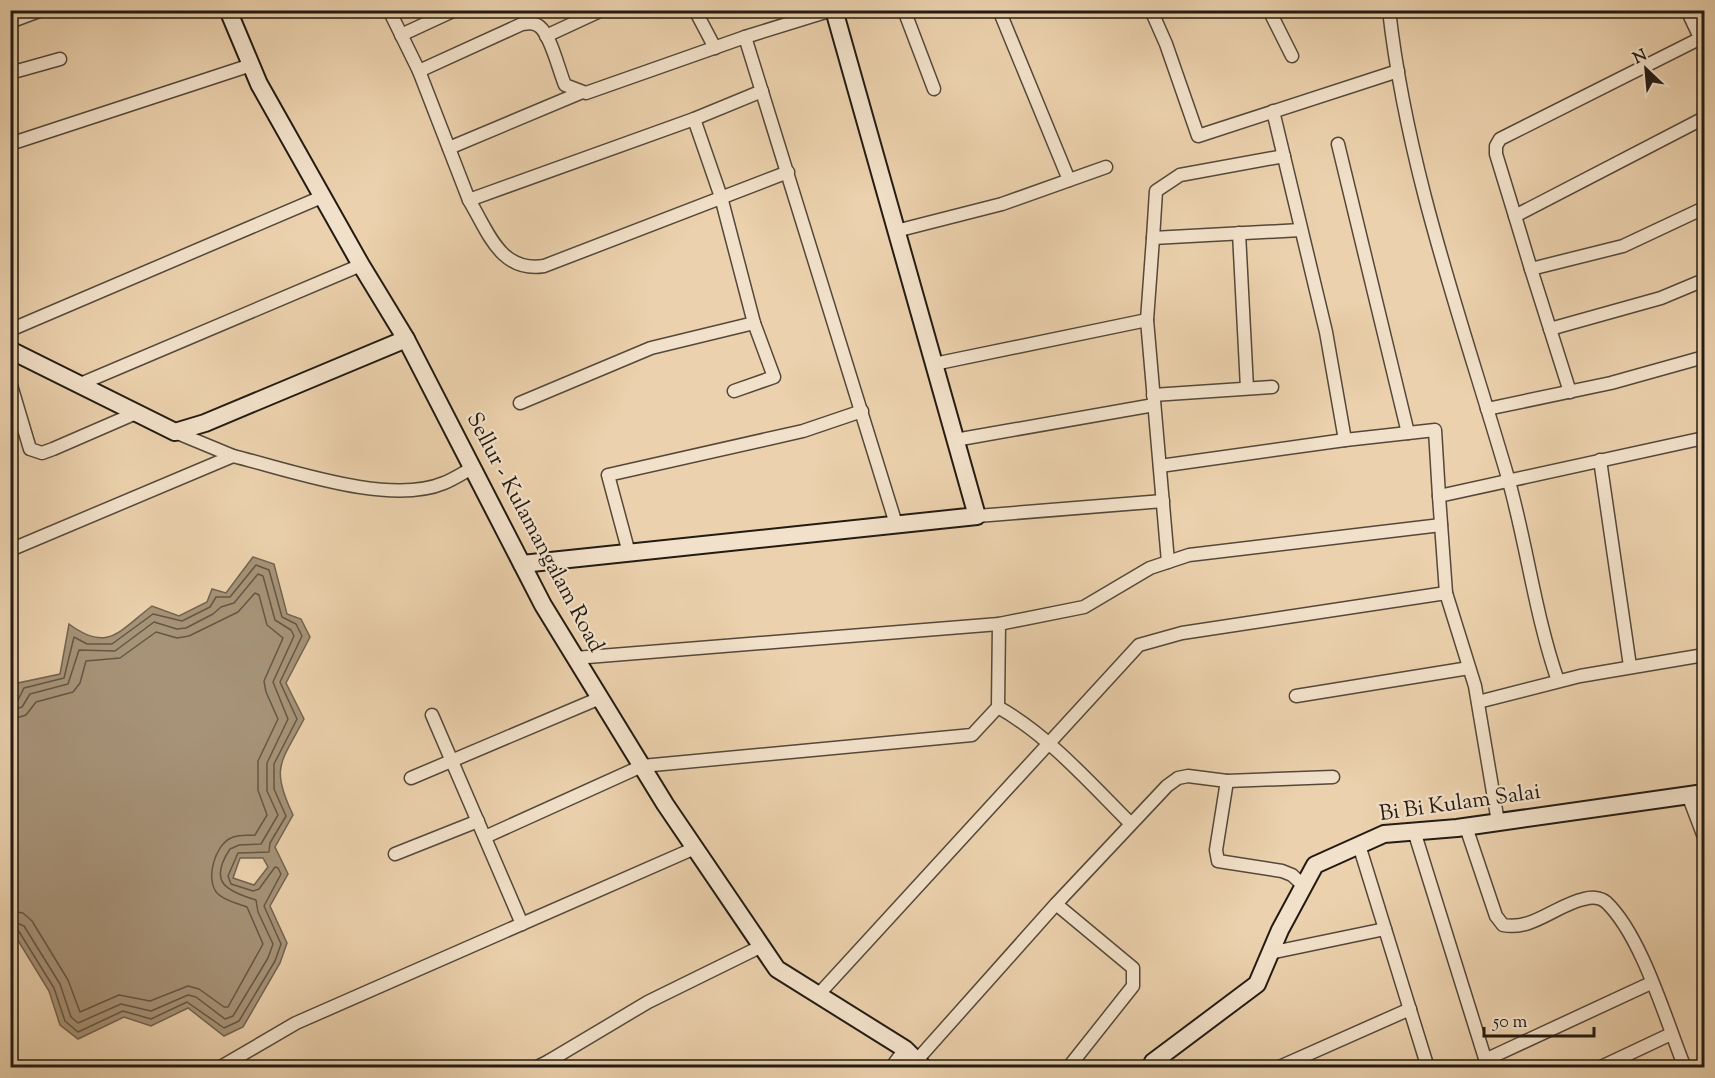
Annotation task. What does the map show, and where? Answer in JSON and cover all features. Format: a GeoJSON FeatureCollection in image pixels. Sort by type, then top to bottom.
{"type":"FeatureCollection","features":[{"type":"Feature","properties":{"kind":"street"},"geometry":{"type":"LineString","coordinates":[[10,22],[42,10]]}},
{"type":"Feature","properties":{"kind":"street","name":"Sellur - Kulamangalam Road"},"geometry":{"type":"LineString","coordinates":[[228,10],[251,65],[361,265],[406,339],[522,564],[575,658],[695,849],[777,969],[819,994],[915,1059]]}},
{"type":"Feature","properties":{"kind":"street"},"geometry":{"type":"LineString","coordinates":[[390,10],[418,71],[469,200],[502,255],[515,264],[528,268],[544,266],[788,172]]}},
{"type":"Feature","properties":{"kind":"street"},"geometry":{"type":"LineString","coordinates":[[401,35],[455,10]]}},
{"type":"Feature","properties":{"kind":"street"},"geometry":{"type":"LineString","coordinates":[[546,36],[603,10]]}},
{"type":"Feature","properties":{"kind":"street"},"geometry":{"type":"LineString","coordinates":[[695,10],[715,48]]}},
{"type":"Feature","properties":{"kind":"street"},"geometry":{"type":"LineString","coordinates":[[449,148],[580,93],[586,93],[745,37],[833,10],[977,516]]}},
{"type":"Feature","properties":{"kind":"street"},"geometry":{"type":"LineString","coordinates":[[904,10],[934,89]]}},
{"type":"Feature","properties":{"kind":"street"},"geometry":{"type":"LineString","coordinates":[[999,10],[1069,180]]}},
{"type":"Feature","properties":{"kind":"street"},"geometry":{"type":"LineString","coordinates":[[1151,10],[1166,44],[1198,136],[1398,71]]}},
{"type":"Feature","properties":{"kind":"street"},"geometry":{"type":"LineString","coordinates":[[1269,10],[1292,56]]}},
{"type":"Feature","properties":{"kind":"street"},"geometry":{"type":"LineString","coordinates":[[1570,392],[1496,154],[1500,140],[1703,42],[1687,10]]}},
{"type":"Feature","properties":{"kind":"street"},"geometry":{"type":"LineString","coordinates":[[1392,11],[1398,71],[1436,241],[1509,480],[1544,642],[1558,681]]}},
{"type":"Feature","properties":{"kind":"street"},"geometry":{"type":"LineString","coordinates":[[418,71],[522,24],[533,23],[541,27],[546,36],[565,85],[580,93]]}},
{"type":"Feature","properties":{"kind":"street"},"geometry":{"type":"LineString","coordinates":[[745,37],[896,524]]}},
{"type":"Feature","properties":{"kind":"street"},"geometry":{"type":"LineString","coordinates":[[10,73],[60,59]]}},
{"type":"Feature","properties":{"kind":"street"},"geometry":{"type":"LineString","coordinates":[[10,144],[251,65]]}},
{"type":"Feature","properties":{"kind":"street"},"geometry":{"type":"LineString","coordinates":[[469,200],[694,119],[762,91]]}},
{"type":"Feature","properties":{"kind":"street"},"geometry":{"type":"LineString","coordinates":[[1273,111],[1326,332],[1344,441]]}},
{"type":"Feature","properties":{"kind":"street"},"geometry":{"type":"LineString","coordinates":[[1515,216],[1704,118]]}},
{"type":"Feature","properties":{"kind":"street"},"geometry":{"type":"LineString","coordinates":[[694,119],[721,196],[754,323],[774,377],[734,391]]}},
{"type":"Feature","properties":{"kind":"street"},"geometry":{"type":"LineString","coordinates":[[1338,144],[1408,433]]}},
{"type":"Feature","properties":{"kind":"street"},"geometry":{"type":"LineString","coordinates":[[1168,562],[1147,320],[1156,191],[1169,180],[1180,175],[1284,156]]}},
{"type":"Feature","properties":{"kind":"street"},"geometry":{"type":"LineString","coordinates":[[896,231],[1002,204],[1106,167]]}},
{"type":"Feature","properties":{"kind":"street"},"geometry":{"type":"LineString","coordinates":[[10,330],[324,196]]}},
{"type":"Feature","properties":{"kind":"street"},"geometry":{"type":"LineString","coordinates":[[1532,269],[1623,246],[1704,208]]}},
{"type":"Feature","properties":{"kind":"street"},"geometry":{"type":"LineString","coordinates":[[1153,238],[1301,230]]}},
{"type":"Feature","properties":{"kind":"street"},"geometry":{"type":"LineString","coordinates":[[1239,233],[1247,388]]}},
{"type":"Feature","properties":{"kind":"street"},"geometry":{"type":"LineString","coordinates":[[78,385],[361,265]]}},
{"type":"Feature","properties":{"kind":"street"},"geometry":{"type":"LineString","coordinates":[[1550,329],[1661,298],[1704,280]]}},
{"type":"Feature","properties":{"kind":"street"},"geometry":{"type":"LineString","coordinates":[[934,364],[1147,320]]}},
{"type":"Feature","properties":{"kind":"street"},"geometry":{"type":"LineString","coordinates":[[520,403],[651,348],[754,323]]}},
{"type":"Feature","properties":{"kind":"street"},"geometry":{"type":"LineString","coordinates":[[175,432],[205,423],[406,339]]}},
{"type":"Feature","properties":{"kind":"street"},"geometry":{"type":"LineString","coordinates":[[10,350],[175,432],[233,456],[370,489],[410,490],[443,484],[472,468]]}},
{"type":"Feature","properties":{"kind":"street"},"geometry":{"type":"LineString","coordinates":[[1487,409],[1611,383],[1704,357]]}},
{"type":"Feature","properties":{"kind":"street"},"geometry":{"type":"LineString","coordinates":[[10,382],[30,449],[34,452],[53,449],[136,413]]}},
{"type":"Feature","properties":{"kind":"street"},"geometry":{"type":"LineString","coordinates":[[955,440],[1154,400],[1272,387]]}},
{"type":"Feature","properties":{"kind":"street"},"geometry":{"type":"LineString","coordinates":[[629,553],[608,475],[803,431],[862,411]]}},
{"type":"Feature","properties":{"kind":"street"},"geometry":{"type":"LineString","coordinates":[[1160,466],[1435,430],[1446,593],[1478,702],[1498,822]]}},
{"type":"Feature","properties":{"kind":"street"},"geometry":{"type":"LineString","coordinates":[[1440,496],[1704,438]]}},
{"type":"Feature","properties":{"kind":"street"},"geometry":{"type":"LineString","coordinates":[[10,550],[233,456]]}},
{"type":"Feature","properties":{"kind":"street"},"geometry":{"type":"LineString","coordinates":[[1600,460],[1630,666]]}},
{"type":"Feature","properties":{"kind":"street"},"geometry":{"type":"LineString","coordinates":[[522,564],[977,516],[1163,501]]}},
{"type":"Feature","properties":{"kind":"street"},"geometry":{"type":"LineString","coordinates":[[575,658],[999,624],[1084,607],[1150,568],[1189,555],[1442,525]]}},
{"type":"Feature","properties":{"kind":"street"},"geometry":{"type":"LineString","coordinates":[[819,994],[1051,744],[1139,645],[1182,633],[1446,593]]}},
{"type":"Feature","properties":{"kind":"street"},"geometry":{"type":"LineString","coordinates":[[485,837],[642,766],[972,735],[998,707],[999,624]]}},
{"type":"Feature","properties":{"kind":"street"},"geometry":{"type":"LineString","coordinates":[[1478,702],[1558,681],[1630,666],[1704,655]]}},
{"type":"Feature","properties":{"kind":"street"},"geometry":{"type":"LineString","coordinates":[[1296,696],[1469,668]]}},
{"type":"Feature","properties":{"kind":"street"},"geometry":{"type":"LineString","coordinates":[[411,778],[600,698]]}},
{"type":"Feature","properties":{"kind":"street"},"geometry":{"type":"LineString","coordinates":[[998,707],[1018,718],[1051,744],[1130,823]]}},
{"type":"Feature","properties":{"kind":"street"},"geometry":{"type":"LineString","coordinates":[[432,715],[522,924]]}},
{"type":"Feature","properties":{"kind":"street"},"geometry":{"type":"LineString","coordinates":[[891,1068],[915,1059],[1130,823],[1178,778],[1188,776],[1227,781],[1332,777]]}},
{"type":"Feature","properties":{"kind":"street"},"geometry":{"type":"LineString","coordinates":[[1227,781],[1216,850],[1218,861],[1282,871],[1292,874],[1304,886]]}},
{"type":"Feature","properties":{"kind":"street"},"geometry":{"type":"LineString","coordinates":[[1696,794],[1704,837]]}},
{"type":"Feature","properties":{"kind":"street","name":"Bi Bi Kulam Salai"},"geometry":{"type":"LineString","coordinates":[[1150,1068],[1153,1062],[1257,984],[1270,953],[1315,865],[1384,834],[1466,827],[1696,794]]}},
{"type":"Feature","properties":{"kind":"street"},"geometry":{"type":"LineString","coordinates":[[395,854],[478,820]]}},
{"type":"Feature","properties":{"kind":"street"},"geometry":{"type":"LineString","coordinates":[[1466,827],[1496,916],[1503,925],[1514,927],[1526,924],[1583,899],[1595,897],[1605,901],[1638,950],[1684,1068]]}},
{"type":"Feature","properties":{"kind":"street"},"geometry":{"type":"LineString","coordinates":[[1414,831],[1486,1064],[1651,983]]}},
{"type":"Feature","properties":{"kind":"street"},"geometry":{"type":"LineString","coordinates":[[1359,845],[1428,1068]]}},
{"type":"Feature","properties":{"kind":"street"},"geometry":{"type":"LineString","coordinates":[[219,1068],[296,1023],[695,849]]}},
{"type":"Feature","properties":{"kind":"street"},"geometry":{"type":"LineString","coordinates":[[1056,904],[1133,968],[1133,986],[1068,1068]]}},
{"type":"Feature","properties":{"kind":"street"},"geometry":{"type":"LineString","coordinates":[[1270,953],[1385,929]]}},
{"type":"Feature","properties":{"kind":"street"},"geometry":{"type":"LineString","coordinates":[[535,1068],[550,1064],[648,1002],[762,946]]}},
{"type":"Feature","properties":{"kind":"street"},"geometry":{"type":"LineString","coordinates":[[1277,1068],[1410,1009]]}},
{"type":"Feature","properties":{"kind":"street"},"geometry":{"type":"LineString","coordinates":[[1600,1067],[1671,1034]]}},
{"type":"Feature","properties":{"kind":"water"},"geometry":{"type":"Polygon","coordinates":[[[253,557],[274,564],[287,614],[301,619],[310,637],[286,683],[304,719],[281,766],[282,786],[293,815],[275,847],[288,874],[270,906],[287,943],[280,963],[243,1027],[224,1036],[188,1008],[151,1026],[124,1017],[78,1039],[60,1025],[49,991],[11,929],[11,698],[18,683],[60,674],[69,624],[82,633],[104,638],[122,630],[152,606],[179,616],[207,602],[212,589],[226,593],[253,557]],[[240,858],[233,878],[254,885],[268,867],[263,858],[240,858]]]}}]}
